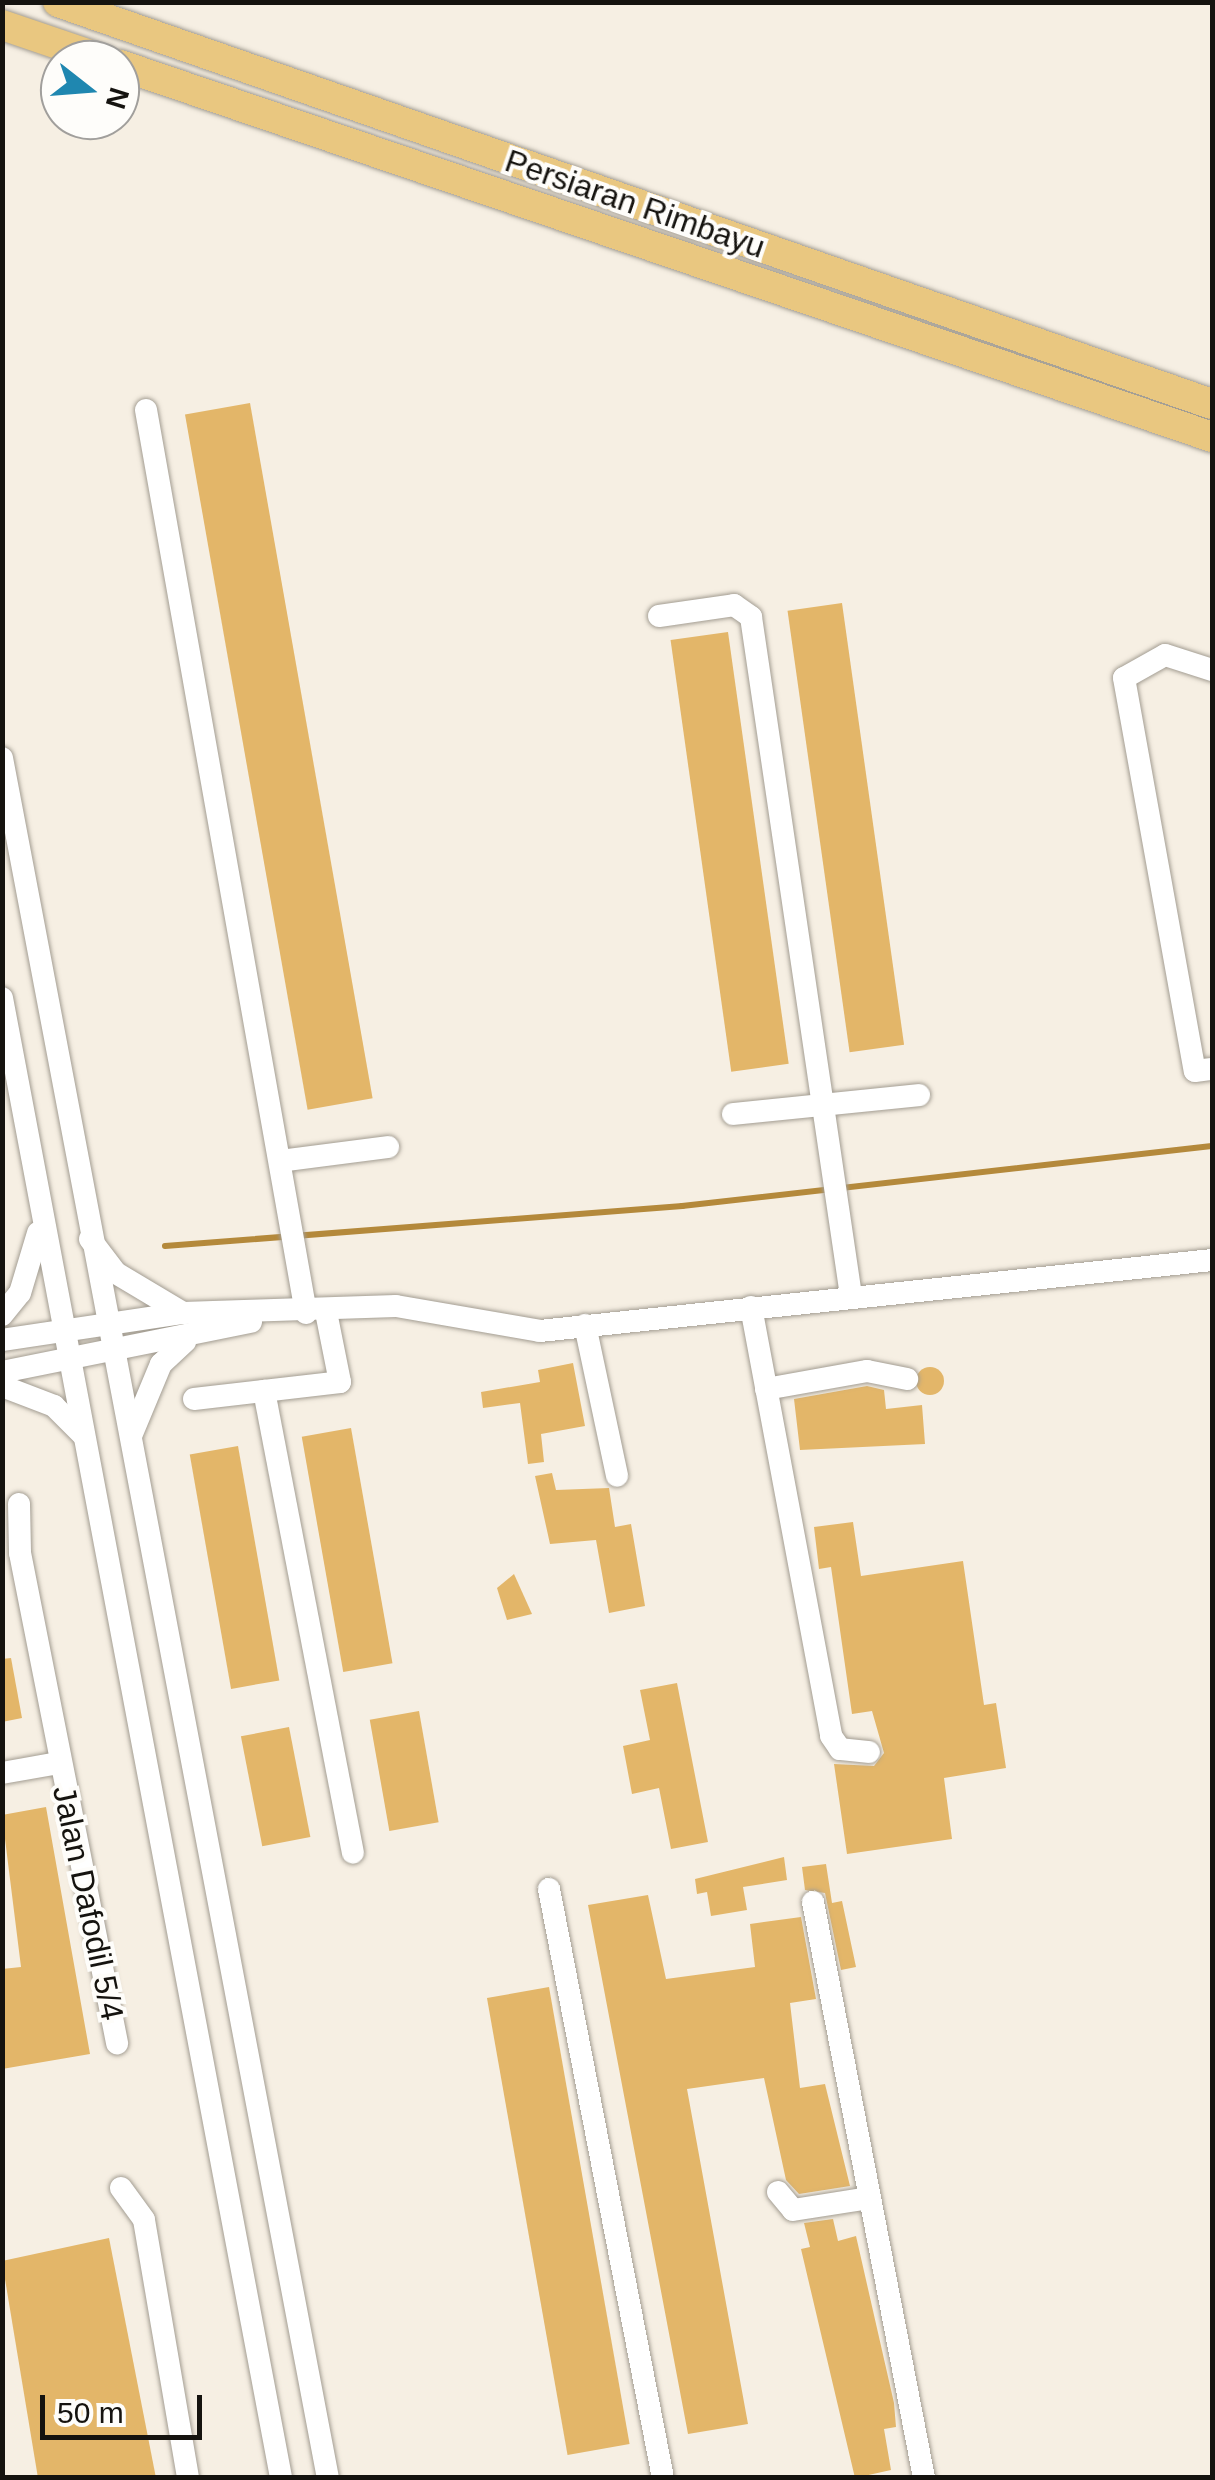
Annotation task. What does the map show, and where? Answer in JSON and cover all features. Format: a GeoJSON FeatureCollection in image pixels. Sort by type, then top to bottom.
{"type":"FeatureCollection","features":[{"type":"Feature","properties":{"kind":"main road","name":"Persiaran Rimbayu"},"geometry":{"type":"LineString","coordinates":[[58,2],[1212,404]]}},
{"type":"Feature","properties":{"kind":"main road"},"geometry":{"type":"LineString","coordinates":[[2,27],[44,40]]}},
{"type":"Feature","properties":{"kind":"main road","name":"Persiaran Rimbayu"},"geometry":{"type":"LineString","coordinates":[[140,72],[1212,437]]}},
{"type":"Feature","properties":{"kind":"street"},"geometry":{"type":"LineString","coordinates":[[146,410],[293,1237],[340,1382],[194,1399]]}},
{"type":"Feature","properties":{"kind":"street"},"geometry":{"type":"LineString","coordinates":[[659,616],[734,606],[750,612],[850,1296]]}},
{"type":"Feature","properties":{"kind":"street"},"geometry":{"type":"LineString","coordinates":[[1212,670],[1165,655],[1124,678],[1195,1070],[1212,1068]]}},
{"type":"Feature","properties":{"kind":"street"},"geometry":{"type":"LineString","coordinates":[[2,758],[86,1234],[131,1436],[328,2478]]}},
{"type":"Feature","properties":{"kind":"street"},"geometry":{"type":"LineString","coordinates":[[2,998],[36,1206],[72,1358],[280,2478]]}},
{"type":"Feature","properties":{"kind":"street"},"geometry":{"type":"LineString","coordinates":[[734,1114],[919,1096]]}},
{"type":"Feature","properties":{"kind":"street"},"geometry":{"type":"LineString","coordinates":[[280,1160],[388,1147]]}},
{"type":"Feature","properties":{"kind":"street"},"geometry":{"type":"LineString","coordinates":[[2,1315],[38,1242],[36,1206]]}},
{"type":"Feature","properties":{"kind":"street"},"geometry":{"type":"LineString","coordinates":[[86,1234],[116,1273],[183,1313]]}},
{"type":"Feature","properties":{"kind":"street"},"geometry":{"type":"LineString","coordinates":[[2,1340],[65,1326],[183,1313],[269,1317],[396,1306],[540,1330],[1212,1260]]}},
{"type":"Feature","properties":{"kind":"street"},"geometry":{"type":"LineString","coordinates":[[751,1307],[830,1736],[840,1749],[869,1752]]}},
{"type":"Feature","properties":{"kind":"street"},"geometry":{"type":"LineString","coordinates":[[2,1372],[188,1340],[269,1317]]}},
{"type":"Feature","properties":{"kind":"street"},"geometry":{"type":"LineString","coordinates":[[586,1325],[617,1476]]}},
{"type":"Feature","properties":{"kind":"street"},"geometry":{"type":"LineString","coordinates":[[131,1436],[161,1364],[188,1340]]}},
{"type":"Feature","properties":{"kind":"street"},"geometry":{"type":"LineString","coordinates":[[766,1389],[867,1371],[907,1379]]}},
{"type":"Feature","properties":{"kind":"street"},"geometry":{"type":"LineString","coordinates":[[2,1386],[54,1406],[86,1438]]}},
{"type":"Feature","properties":{"kind":"street"},"geometry":{"type":"LineString","coordinates":[[264,1391],[353,1853]]}},
{"type":"Feature","properties":{"kind":"street","name":"Jalan Dafodil 5/4"},"geometry":{"type":"LineString","coordinates":[[19,1504],[59,1762],[117,2044]]}},
{"type":"Feature","properties":{"kind":"street"},"geometry":{"type":"LineString","coordinates":[[2,1772],[59,1762]]}},
{"type":"Feature","properties":{"kind":"street"},"geometry":{"type":"LineString","coordinates":[[549,1889],[663,2478]]}},
{"type":"Feature","properties":{"kind":"street"},"geometry":{"type":"LineString","coordinates":[[814,1902],[924,2478]]}},
{"type":"Feature","properties":{"kind":"street"},"geometry":{"type":"LineString","coordinates":[[121,2188],[144,2220],[188,2478]]}},
{"type":"Feature","properties":{"kind":"street"},"geometry":{"type":"LineString","coordinates":[[778,2192],[793,2210],[870,2198]]}},
{"type":"Feature","properties":{"kind":"building"},"geometry":{"type":"Polygon","coordinates":[[[250,403],[373,1098],[308,1110],[185,414],[250,403]]]}},
{"type":"Feature","properties":{"kind":"building"},"geometry":{"type":"Polygon","coordinates":[[[842,603],[904,1045],[850,1052],[788,611],[842,603]]]}},
{"type":"Feature","properties":{"kind":"building"},"geometry":{"type":"Polygon","coordinates":[[[728,632],[789,1064],[731,1072],[671,640],[728,632]]]}},
{"type":"Feature","properties":{"kind":"building"},"geometry":{"type":"Polygon","coordinates":[[[573,1363],[585,1426],[541,1434],[544,1462],[528,1464],[520,1403],[483,1408],[481,1392],[540,1382],[538,1370],[573,1363]]]}},
{"type":"Feature","properties":{"kind":"building"},"geometry":{"type":"Polygon","coordinates":[[[930,1367],[940,1371],[944,1381],[940,1391],[930,1395],[920,1391],[916,1381],[920,1371],[930,1367]]]}},
{"type":"Feature","properties":{"kind":"building"},"geometry":{"type":"Polygon","coordinates":[[[867,1386],[884,1390],[886,1409],[922,1405],[925,1444],[800,1450],[794,1399],[867,1386]]]}},
{"type":"Feature","properties":{"kind":"building"},"geometry":{"type":"Polygon","coordinates":[[[351,1428],[393,1663],[343,1672],[302,1437],[351,1428]]]}},
{"type":"Feature","properties":{"kind":"building"},"geometry":{"type":"Polygon","coordinates":[[[238,1446],[279,1680],[231,1689],[190,1455],[238,1446]]]}},
{"type":"Feature","properties":{"kind":"building"},"geometry":{"type":"Polygon","coordinates":[[[552,1473],[556,1490],[609,1488],[615,1527],[631,1524],[645,1606],[609,1613],[596,1540],[550,1544],[535,1476],[552,1473]]]}},
{"type":"Feature","properties":{"kind":"building"},"geometry":{"type":"Polygon","coordinates":[[[853,1522],[861,1576],[963,1561],[984,1705],[996,1703],[1006,1768],[944,1778],[952,1839],[847,1854],[834,1764],[874,1766],[884,1753],[872,1711],[852,1714],[831,1567],[819,1569],[814,1527],[853,1522]]]}},
{"type":"Feature","properties":{"kind":"building"},"geometry":{"type":"Polygon","coordinates":[[[514,1574],[532,1614],[507,1620],[497,1588],[514,1574]]]}},
{"type":"Feature","properties":{"kind":"building"},"geometry":{"type":"Polygon","coordinates":[[[11,1658],[22,1718],[2,1722],[2,1659],[11,1658]]]}},
{"type":"Feature","properties":{"kind":"building"},"geometry":{"type":"Polygon","coordinates":[[[677,1683],[708,1842],[671,1849],[659,1788],[632,1794],[623,1746],[650,1740],[640,1690],[677,1683]]]}},
{"type":"Feature","properties":{"kind":"building"},"geometry":{"type":"Polygon","coordinates":[[[419,1711],[439,1822],[389,1831],[370,1720],[419,1711]]]}},
{"type":"Feature","properties":{"kind":"building"},"geometry":{"type":"Polygon","coordinates":[[[289,1727],[310,1837],[262,1846],[241,1736],[289,1727]]]}},
{"type":"Feature","properties":{"kind":"building"},"geometry":{"type":"Polygon","coordinates":[[[46,1807],[90,2054],[2,2069],[2,1969],[21,1967],[2,1815],[46,1807]]]}},
{"type":"Feature","properties":{"kind":"building"},"geometry":{"type":"Polygon","coordinates":[[[784,1857],[787,1880],[743,1887],[747,1910],[711,1916],[707,1892],[697,1894],[695,1879],[784,1857]]]}},
{"type":"Feature","properties":{"kind":"building"},"geometry":{"type":"Polygon","coordinates":[[[826,1864],[832,1903],[842,1901],[856,1967],[841,1970],[825,1893],[805,1890],[802,1867],[826,1864]]]}},
{"type":"Feature","properties":{"kind":"building"},"geometry":{"type":"Polygon","coordinates":[[[648,1895],[666,1979],[755,1967],[750,1924],[801,1917],[816,1999],[790,2003],[800,2088],[825,2084],[850,2186],[799,2194],[786,2180],[764,2078],[687,2089],[748,2424],[688,2434],[588,1905],[648,1895]]]}},
{"type":"Feature","properties":{"kind":"building"},"geometry":{"type":"Polygon","coordinates":[[[549,1987],[630,2444],[568,2455],[487,1998],[549,1987]]]}},
{"type":"Feature","properties":{"kind":"building"},"geometry":{"type":"Polygon","coordinates":[[[833,2219],[838,2241],[856,2236],[894,2403],[896,2427],[884,2429],[891,2470],[855,2478],[801,2249],[810,2247],[804,2223],[833,2219]]]}},
{"type":"Feature","properties":{"kind":"building"},"geometry":{"type":"Polygon","coordinates":[[[109,2238],[156,2478],[38,2478],[2,2261],[109,2238]]]}},
{"type":"Feature","properties":{"kind":"waterway"},"geometry":{"type":"LineString","coordinates":[[165,1246],[682,1206],[1212,1146]]}}]}
